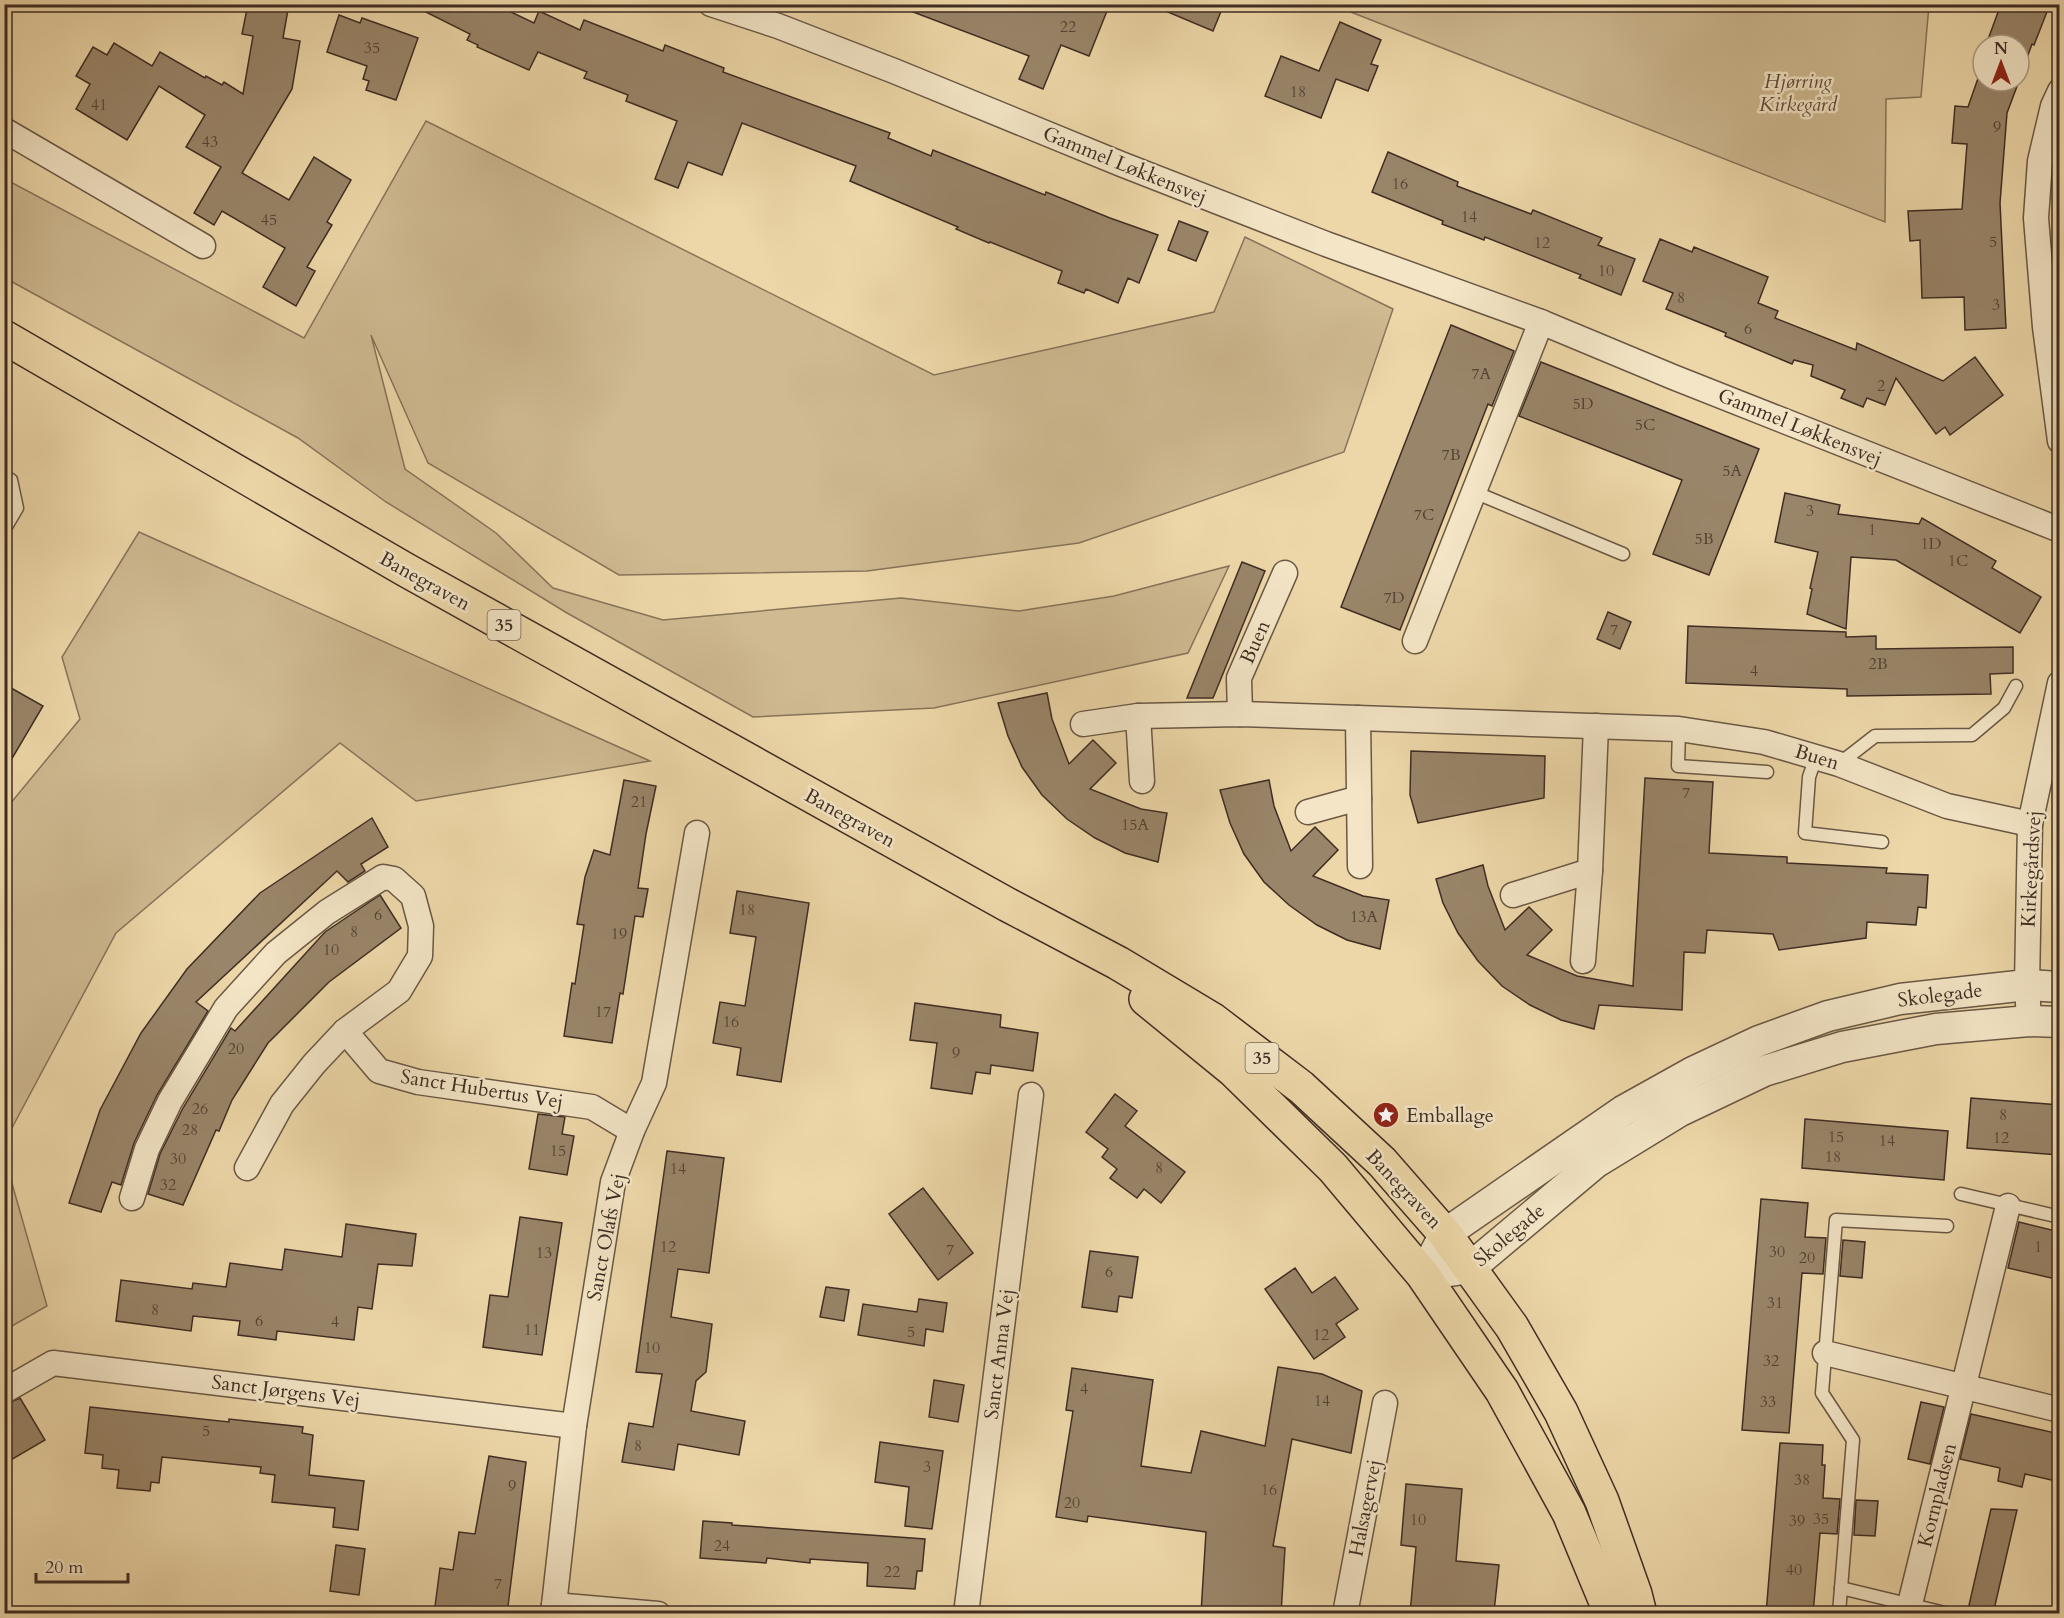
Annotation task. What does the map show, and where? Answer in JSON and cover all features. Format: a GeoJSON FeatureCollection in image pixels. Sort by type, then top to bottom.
{"type":"FeatureCollection","features":[{"type":"Feature","properties":{"kind":"main road","name":"Banegraven"},"geometry":{"type":"LineString","coordinates":[[4,337],[406,570],[1008,906],[1118,963],[1213,1020],[1301,1087],[1382,1162],[1445,1234],[1512,1327],[1561,1412],[1602,1501],[1640,1614]]}},
{"type":"Feature","properties":{"kind":"main road","name":"Banegraven"},"geometry":{"type":"LineString","coordinates":[[1008,906],[1125,982],[1233,1070],[1333,1168],[1423,1275],[1502,1391],[1569,1513],[1611,1614]]}},
{"type":"Feature","properties":{"kind":"street","name":"Gammel Løkkensvej"},"geometry":{"type":"LineString","coordinates":[[711,4],[778,26],[884,67],[1121,164],[1326,244],[1541,322],[2060,530]]}},
{"type":"Feature","properties":{"kind":"street"},"geometry":{"type":"LineString","coordinates":[[2060,91],[2053,106],[2040,162],[2036,218],[2052,327],[2060,441]]}},
{"type":"Feature","properties":{"kind":"street"},"geometry":{"type":"LineString","coordinates":[[4,130],[203,246]]}},
{"type":"Feature","properties":{"kind":"street"},"geometry":{"type":"LineString","coordinates":[[1415,640],[1541,322]]}},
{"type":"Feature","properties":{"kind":"street","name":"Buen"},"geometry":{"type":"LineString","coordinates":[[1240,714],[1239,678],[1285,573]]}},
{"type":"Feature","properties":{"kind":"street","name":"Kirkegårdsvej"},"geometry":{"type":"LineString","coordinates":[[2029,1022],[2027,985],[2030,824],[2060,683]]}},
{"type":"Feature","properties":{"kind":"street","name":"Buen"},"geometry":{"type":"LineString","coordinates":[[1083,724],[1138,716],[1240,714],[1679,729],[1764,742],[1828,760],[1947,806],[2030,824]]}},
{"type":"Feature","properties":{"kind":"street"},"geometry":{"type":"LineString","coordinates":[[1138,716],[1142,781]]}},
{"type":"Feature","properties":{"kind":"street"},"geometry":{"type":"LineString","coordinates":[[1358,718],[1360,866]]}},
{"type":"Feature","properties":{"kind":"street"},"geometry":{"type":"LineString","coordinates":[[1583,961],[1590,871],[1596,726]]}},
{"type":"Feature","properties":{"kind":"street"},"geometry":{"type":"LineString","coordinates":[[1308,812],[1359,798]]}},
{"type":"Feature","properties":{"kind":"street","name":"Sanct Olafs Vej"},"geometry":{"type":"LineString","coordinates":[[554,1609],[574,1426],[613,1182],[632,1131],[654,1083],[697,833]]}},
{"type":"Feature","properties":{"kind":"street"},"geometry":{"type":"LineString","coordinates":[[1513,895],[1590,871]]}},
{"type":"Feature","properties":{"kind":"street"},"geometry":{"type":"LineString","coordinates":[[132,1198],[147,1149],[170,1101],[226,1008],[276,953],[327,912],[383,876],[394,879],[413,896],[421,926],[420,956],[399,991],[345,1031],[314,1064],[282,1104],[247,1168]]}},
{"type":"Feature","properties":{"kind":"street","name":"Skolegade"},"geometry":{"type":"LineString","coordinates":[[1423,1275],[1445,1234],[1623,1111],[1693,1072],[1759,1041],[1828,1016],[1900,999],[2027,985],[2060,987]]}},
{"type":"Feature","properties":{"kind":"street","name":"Skolegade"},"geometry":{"type":"LineString","coordinates":[[1423,1275],[1470,1268],[1595,1163],[1680,1112],[1764,1071],[1842,1047],[1936,1029],[2060,1022]]}},
{"type":"Feature","properties":{"kind":"street","name":"Sanct Hubertus Vej"},"geometry":{"type":"LineString","coordinates":[[345,1031],[379,1071],[418,1082],[592,1107],[632,1131]]}},
{"type":"Feature","properties":{"kind":"street","name":"Sanct Anna Vej"},"geometry":{"type":"LineString","coordinates":[[966,1614],[1032,1095]]}},
{"type":"Feature","properties":{"kind":"street","name":"Kornpladsen"},"geometry":{"type":"LineString","coordinates":[[1910,1604],[2008,1206]]}},
{"type":"Feature","properties":{"kind":"street"},"geometry":{"type":"LineString","coordinates":[[1825,1353],[2060,1410]]}},
{"type":"Feature","properties":{"kind":"street","name":"Sanct Jørgens Vej"},"geometry":{"type":"LineString","coordinates":[[4,1391],[53,1363],[574,1426]]}},
{"type":"Feature","properties":{"kind":"street","name":"Halsagervej"},"geometry":{"type":"LineString","coordinates":[[1345,1614],[1385,1403]]}},
{"type":"Feature","properties":{"kind":"street"},"geometry":{"type":"LineString","coordinates":[[554,1609],[658,1614]]}},
{"type":"Feature","properties":{"kind":"lane"},"geometry":{"type":"LineString","coordinates":[[4,476],[11,480],[17,508],[4,531]]}},
{"type":"Feature","properties":{"kind":"lane"},"geometry":{"type":"LineString","coordinates":[[1474,492],[1623,554]]}},
{"type":"Feature","properties":{"kind":"lane"},"geometry":{"type":"LineString","coordinates":[[1882,842],[1805,833],[1809,777],[1828,760],[1875,736],[1972,735],[2004,708],[2016,686]]}},
{"type":"Feature","properties":{"kind":"lane"},"geometry":{"type":"LineString","coordinates":[[1679,729],[1678,766],[1767,772]]}},
{"type":"Feature","properties":{"kind":"lane"},"geometry":{"type":"LineString","coordinates":[[1961,1194],[2060,1217]]}},
{"type":"Feature","properties":{"kind":"lane"},"geometry":{"type":"LineString","coordinates":[[1839,1613],[1853,1440],[1822,1393],[1836,1220],[1947,1226]]}},
{"type":"Feature","properties":{"kind":"lane"},"geometry":{"type":"LineString","coordinates":[[1841,1588],[1949,1614]]}},
{"type":"Feature","properties":{"kind":"green space","name":"Hjørring Kirkegård"},"geometry":{"type":"Polygon","coordinates":[[[1333,5],[1929,5],[1921,97],[1886,99],[1885,222],[1333,5]]]}},
{"type":"Feature","properties":{"kind":"green space"},"geometry":{"type":"Polygon","coordinates":[[[426,121],[934,375],[1214,312],[1245,237],[1393,309],[1344,452],[1079,543],[867,571],[619,575],[428,463],[371,335],[405,469],[496,533],[553,588],[663,620],[901,598],[1019,611],[1114,596],[1229,566],[1188,653],[934,708],[753,717],[567,613],[386,502],[298,438],[5,278],[5,179],[304,338],[426,121]]]}},
{"type":"Feature","properties":{"kind":"green space"},"geometry":{"type":"Polygon","coordinates":[[[139,532],[650,761],[416,801],[340,743],[116,933],[5,1141],[5,810],[80,719],[62,657],[139,532]]]}},
{"type":"Feature","properties":{"kind":"green space"},"geometry":{"type":"Polygon","coordinates":[[[5,1159],[47,1306],[4,1330],[5,1159]]]}},
{"type":"Feature","properties":{"kind":"building"},"geometry":{"type":"Polygon","coordinates":[[[248,4],[289,4],[283,38],[300,41],[292,89],[242,173],[289,200],[314,157],[351,180],[327,222],[332,225],[307,267],[315,271],[296,306],[263,287],[285,248],[222,211],[214,225],[194,213],[221,167],[186,147],[205,115],[159,86],[127,140],[76,109],[90,84],[76,76],[93,47],[107,55],[114,43],[152,66],[160,52],[205,78],[206,76],[222,85],[224,82],[243,94],[253,36],[242,34],[248,4]]]}},
{"type":"Feature","properties":{"kind":"building"},"geometry":{"type":"Polygon","coordinates":[[[410,4],[494,4],[534,23],[539,11],[580,30],[584,20],[663,51],[665,45],[724,68],[723,72],[890,133],[888,138],[931,156],[933,150],[1045,195],[1046,192],[1158,235],[1139,283],[1128,278],[1118,303],[1086,289],[1084,293],[1058,283],[1062,271],[956,229],[958,227],[850,181],[856,166],[742,123],[722,175],[688,162],[678,188],[655,179],[677,121],[626,101],[628,95],[584,78],[587,72],[538,52],[529,70],[477,47],[478,45],[467,40],[470,34],[410,4]]]}},
{"type":"Feature","properties":{"kind":"building"},"geometry":{"type":"Polygon","coordinates":[[[901,4],[1089,4],[1107,11],[1089,56],[1061,45],[1043,89],[1019,79],[1029,56],[900,7],[901,4]]]}},
{"type":"Feature","properties":{"kind":"building"},"geometry":{"type":"Polygon","coordinates":[[[1149,4],[1224,4],[1213,31],[1149,4]]]}},
{"type":"Feature","properties":{"kind":"building"},"geometry":{"type":"Polygon","coordinates":[[[2001,4],[2050,4],[2034,45],[2032,44],[2031,47],[2031,33],[1990,33],[2001,4]]]}},
{"type":"Feature","properties":{"kind":"building"},"geometry":{"type":"Polygon","coordinates":[[[339,15],[360,23],[362,18],[418,38],[396,100],[366,90],[369,81],[363,79],[367,66],[327,52],[339,15]]]}},
{"type":"Feature","properties":{"kind":"building"},"geometry":{"type":"Polygon","coordinates":[[[1340,22],[1381,40],[1371,64],[1378,66],[1368,91],[1336,79],[1321,118],[1265,96],[1281,56],[1319,71],[1340,22]]]}},
{"type":"Feature","properties":{"kind":"building"},"geometry":{"type":"Polygon","coordinates":[[[1973,93],[2014,93],[2007,113],[2000,203],[2006,328],[1965,330],[1964,297],[1922,298],[1920,240],[1910,241],[1908,211],[1962,209],[1967,144],[1952,143],[1955,106],[1968,107],[1973,93]]]}},
{"type":"Feature","properties":{"kind":"building"},"geometry":{"type":"Polygon","coordinates":[[[1388,152],[1458,182],[1457,186],[1531,214],[1533,210],[1602,238],[1598,245],[1635,259],[1621,295],[1579,278],[1581,275],[1485,237],[1484,240],[1442,224],[1443,221],[1372,192],[1388,152]]]}},
{"type":"Feature","properties":{"kind":"building"},"geometry":{"type":"Polygon","coordinates":[[[1179,221],[1208,232],[1196,261],[1168,250],[1179,221]]]}},
{"type":"Feature","properties":{"kind":"building"},"geometry":{"type":"Polygon","coordinates":[[[1660,239],[1692,252],[1694,247],[1768,277],[1758,303],[1778,311],[1775,318],[1856,350],[1857,343],[1943,381],[1975,357],[2003,395],[1950,435],[1945,427],[1936,434],[1896,378],[1885,405],[1867,398],[1863,407],[1841,398],[1845,390],[1811,376],[1813,365],[1794,360],[1792,364],[1725,336],[1726,333],[1666,309],[1673,293],[1643,281],[1660,239]]]}},
{"type":"Feature","properties":{"kind":"building"},"geometry":{"type":"Polygon","coordinates":[[[1451,325],[1514,351],[1492,406],[1488,404],[1400,630],[1341,607],[1451,325]]]}},
{"type":"Feature","properties":{"kind":"building"},"geometry":{"type":"Polygon","coordinates":[[[1541,362],[1759,449],[1709,575],[1653,554],[1682,480],[1519,416],[1541,362]]]}},
{"type":"Feature","properties":{"kind":"building"},"geometry":{"type":"Polygon","coordinates":[[[1785,493],[1840,505],[1838,514],[1919,524],[1922,518],[1996,561],[1992,568],[2041,597],[2020,633],[1896,560],[1851,557],[1846,629],[1807,614],[1818,552],[1775,542],[1785,493]]]}},
{"type":"Feature","properties":{"kind":"building"},"geometry":{"type":"Polygon","coordinates":[[[1242,562],[1265,571],[1213,698],[1187,698],[1242,562]]]}},
{"type":"Feature","properties":{"kind":"building"},"geometry":{"type":"Polygon","coordinates":[[[1608,612],[1631,622],[1620,649],[1597,639],[1608,612]]]}},
{"type":"Feature","properties":{"kind":"building"},"geometry":{"type":"Polygon","coordinates":[[[1688,626],[1846,632],[1846,637],[1876,636],[1876,649],[2013,647],[2013,673],[1990,674],[1991,694],[1847,696],[1847,689],[1686,683],[1688,626]]]}},
{"type":"Feature","properties":{"kind":"building"},"geometry":{"type":"Polygon","coordinates":[[[4,684],[43,706],[4,772],[4,684]]]}},
{"type":"Feature","properties":{"kind":"building"},"geometry":{"type":"Polygon","coordinates":[[[1047,693],[1052,719],[1069,764],[1093,740],[1116,763],[1090,789],[1141,809],[1167,813],[1158,862],[1125,853],[1095,838],[1067,819],[1042,795],[1022,767],[1008,736],[998,703],[1047,693]]]}},
{"type":"Feature","properties":{"kind":"building"},"geometry":{"type":"Polygon","coordinates":[[[1411,751],[1545,756],[1544,798],[1418,823],[1410,795],[1411,751]]]}},
{"type":"Feature","properties":{"kind":"building"},"geometry":{"type":"Polygon","coordinates":[[[1645,778],[1713,782],[1709,853],[1787,857],[1787,863],[1887,868],[1886,873],[1928,875],[1926,908],[1918,907],[1916,925],[1867,922],[1866,938],[1779,950],[1773,934],[1707,930],[1705,953],[1684,952],[1682,1010],[1599,1005],[1594,1029],[1561,1020],[1530,1005],[1502,986],[1478,961],[1458,933],[1443,903],[1436,879],[1483,865],[1488,886],[1505,930],[1529,907],[1552,930],[1527,955],[1577,976],[1633,986],[1645,778]]]}},
{"type":"Feature","properties":{"kind":"building"},"geometry":{"type":"Polygon","coordinates":[[[624,780],[656,786],[638,888],[648,889],[643,917],[635,916],[623,994],[620,993],[612,1043],[564,1036],[584,925],[577,924],[585,877],[594,850],[610,855],[624,780]]]}},
{"type":"Feature","properties":{"kind":"building"},"geometry":{"type":"Polygon","coordinates":[[[1269,780],[1274,806],[1291,851],[1315,827],[1338,850],[1313,876],[1363,896],[1389,900],[1380,949],[1347,940],[1317,925],[1289,905],[1264,882],[1244,854],[1230,823],[1220,790],[1269,780]]]}},
{"type":"Feature","properties":{"kind":"building"},"geometry":{"type":"Polygon","coordinates":[[[372,818],[388,847],[361,864],[365,871],[348,882],[337,871],[196,1002],[208,1011],[157,1095],[134,1143],[121,1185],[112,1182],[101,1212],[69,1203],[100,1110],[141,1033],[187,969],[260,893],[372,818]]]}},
{"type":"Feature","properties":{"kind":"building"},"geometry":{"type":"Polygon","coordinates":[[[737,891],[809,903],[781,1082],[737,1075],[741,1048],[713,1043],[720,1002],[745,1006],[756,937],[730,933],[737,891]]]}},
{"type":"Feature","properties":{"kind":"building"},"geometry":{"type":"Polygon","coordinates":[[[380,895],[401,928],[329,982],[268,1043],[232,1100],[219,1131],[216,1130],[183,1205],[148,1194],[160,1154],[183,1108],[231,1028],[235,1031],[325,932],[380,895]]]}},
{"type":"Feature","properties":{"kind":"building"},"geometry":{"type":"Polygon","coordinates":[[[915,1003],[1001,1015],[1000,1027],[1038,1033],[1033,1071],[991,1065],[990,1074],[976,1072],[972,1094],[931,1088],[937,1043],[910,1040],[915,1003]]]}},
{"type":"Feature","properties":{"kind":"building"},"geometry":{"type":"Polygon","coordinates":[[[1115,1094],[1137,1111],[1125,1126],[1185,1172],[1161,1203],[1144,1189],[1137,1198],[1110,1178],[1117,1169],[1102,1157],[1108,1149],[1086,1132],[1115,1094]]]}},
{"type":"Feature","properties":{"kind":"building"},"geometry":{"type":"Polygon","coordinates":[[[1971,1098],[2060,1105],[2060,1155],[1967,1148],[1971,1098]]]}},
{"type":"Feature","properties":{"kind":"building"},"geometry":{"type":"Polygon","coordinates":[[[538,1114],[565,1117],[562,1134],[574,1136],[567,1175],[529,1169],[538,1114]]]}},
{"type":"Feature","properties":{"kind":"building"},"geometry":{"type":"Polygon","coordinates":[[[1805,1119],[1948,1131],[1944,1180],[1802,1168],[1805,1119]]]}},
{"type":"Feature","properties":{"kind":"building"},"geometry":{"type":"Polygon","coordinates":[[[667,1151],[724,1158],[709,1273],[678,1269],[671,1317],[712,1324],[706,1372],[696,1381],[691,1411],[745,1421],[739,1455],[678,1444],[674,1470],[622,1462],[629,1423],[653,1427],[662,1374],[636,1372],[667,1151]]]}},
{"type":"Feature","properties":{"kind":"building"},"geometry":{"type":"Polygon","coordinates":[[[923,1188],[973,1253],[938,1280],[889,1214],[923,1188]]]}},
{"type":"Feature","properties":{"kind":"building"},"geometry":{"type":"Polygon","coordinates":[[[1761,1199],[1808,1203],[1805,1237],[1826,1238],[1823,1274],[1802,1273],[1789,1433],[1742,1430],[1761,1199]]]}},
{"type":"Feature","properties":{"kind":"building"},"geometry":{"type":"Polygon","coordinates":[[[520,1217],[562,1223],[542,1355],[483,1347],[490,1295],[508,1297],[520,1217]]]}},
{"type":"Feature","properties":{"kind":"building"},"geometry":{"type":"Polygon","coordinates":[[[2019,1222],[2060,1232],[2060,1280],[2008,1268],[2019,1222]]]}},
{"type":"Feature","properties":{"kind":"building"},"geometry":{"type":"Polygon","coordinates":[[[346,1224],[416,1234],[412,1266],[378,1264],[372,1309],[358,1307],[354,1340],[277,1331],[276,1340],[238,1335],[240,1321],[193,1316],[191,1331],[116,1321],[121,1280],[192,1289],[193,1283],[226,1287],[230,1263],[282,1270],[285,1249],[342,1257],[346,1224]]]}},
{"type":"Feature","properties":{"kind":"building"},"geometry":{"type":"Polygon","coordinates":[[[1843,1240],[1865,1242],[1862,1278],[1840,1276],[1843,1240]]]}},
{"type":"Feature","properties":{"kind":"building"},"geometry":{"type":"Polygon","coordinates":[[[1090,1251],[1138,1257],[1132,1298],[1119,1296],[1117,1312],[1082,1307],[1090,1251]]]}},
{"type":"Feature","properties":{"kind":"building"},"geometry":{"type":"Polygon","coordinates":[[[1295,1268],[1312,1293],[1335,1277],[1358,1309],[1336,1324],[1345,1337],[1314,1359],[1265,1289],[1295,1268]]]}},
{"type":"Feature","properties":{"kind":"building"},"geometry":{"type":"Polygon","coordinates":[[[826,1287],[849,1290],[844,1321],[820,1317],[826,1287]]]}},
{"type":"Feature","properties":{"kind":"building"},"geometry":{"type":"Polygon","coordinates":[[[919,1299],[947,1303],[943,1332],[926,1329],[924,1346],[858,1335],[863,1304],[917,1312],[919,1299]]]}},
{"type":"Feature","properties":{"kind":"building"},"geometry":{"type":"Polygon","coordinates":[[[1278,1367],[1322,1374],[1362,1391],[1351,1453],[1292,1439],[1273,1546],[1285,1548],[1281,1614],[1201,1613],[1206,1532],[1088,1516],[1087,1522],[1056,1517],[1073,1411],[1066,1410],[1072,1368],[1153,1380],[1141,1466],[1191,1473],[1201,1431],[1265,1446],[1278,1367]]]}},
{"type":"Feature","properties":{"kind":"building"},"geometry":{"type":"Polygon","coordinates":[[[934,1380],[964,1385],[958,1422],[929,1417],[934,1380]]]}},
{"type":"Feature","properties":{"kind":"building"},"geometry":{"type":"Polygon","coordinates":[[[20,1398],[45,1440],[4,1464],[4,1405],[20,1398]]]}},
{"type":"Feature","properties":{"kind":"building"},"geometry":{"type":"Polygon","coordinates":[[[1921,1402],[1944,1407],[1930,1464],[1908,1459],[1921,1402]]]}},
{"type":"Feature","properties":{"kind":"building"},"geometry":{"type":"Polygon","coordinates":[[[90,1407],[229,1422],[229,1419],[303,1427],[302,1433],[313,1435],[309,1475],[364,1481],[358,1530],[333,1527],[335,1508],[272,1502],[275,1475],[260,1473],[261,1467],[162,1457],[159,1483],[151,1482],[150,1491],[117,1488],[119,1470],[102,1468],[103,1455],[85,1453],[90,1407]]]}},
{"type":"Feature","properties":{"kind":"building"},"geometry":{"type":"Polygon","coordinates":[[[1971,1414],[2060,1434],[2060,1482],[2025,1474],[2022,1487],[1998,1481],[2000,1468],[1960,1459],[1971,1414]]]}},
{"type":"Feature","properties":{"kind":"building"},"geometry":{"type":"Polygon","coordinates":[[[880,1442],[943,1451],[932,1529],[905,1526],[909,1487],[875,1482],[880,1442]]]}},
{"type":"Feature","properties":{"kind":"building"},"geometry":{"type":"Polygon","coordinates":[[[1780,1443],[1823,1445],[1822,1465],[1825,1465],[1823,1498],[1840,1499],[1837,1534],[1820,1533],[1813,1614],[1766,1614],[1780,1443]]]}},
{"type":"Feature","properties":{"kind":"building"},"geometry":{"type":"Polygon","coordinates":[[[489,1456],[526,1462],[507,1614],[434,1614],[440,1568],[453,1570],[459,1532],[475,1534],[489,1456]]]}},
{"type":"Feature","properties":{"kind":"building"},"geometry":{"type":"Polygon","coordinates":[[[1406,1484],[1462,1489],[1456,1561],[1499,1565],[1494,1612],[1487,1611],[1487,1614],[1410,1614],[1416,1547],[1401,1545],[1406,1484]]]}},
{"type":"Feature","properties":{"kind":"building"},"geometry":{"type":"Polygon","coordinates":[[[1856,1500],[1878,1501],[1875,1536],[1854,1535],[1856,1500]]]}},
{"type":"Feature","properties":{"kind":"building"},"geometry":{"type":"Polygon","coordinates":[[[1991,1509],[2017,1510],[1993,1614],[1967,1614],[1991,1509]]]}},
{"type":"Feature","properties":{"kind":"building"},"geometry":{"type":"Polygon","coordinates":[[[703,1521],[925,1539],[922,1571],[917,1571],[915,1589],[867,1586],[868,1563],[810,1559],[810,1563],[767,1558],[766,1563],[700,1558],[703,1521]]]}},
{"type":"Feature","properties":{"kind":"building"},"geometry":{"type":"Polygon","coordinates":[[[336,1545],[365,1549],[359,1595],[330,1591],[336,1545]]]}},
{"type":"Feature","properties":{"kind":"place","name":"Emballage"},"geometry":{"type":"Point","coordinates":[1386,1115]}}]}
